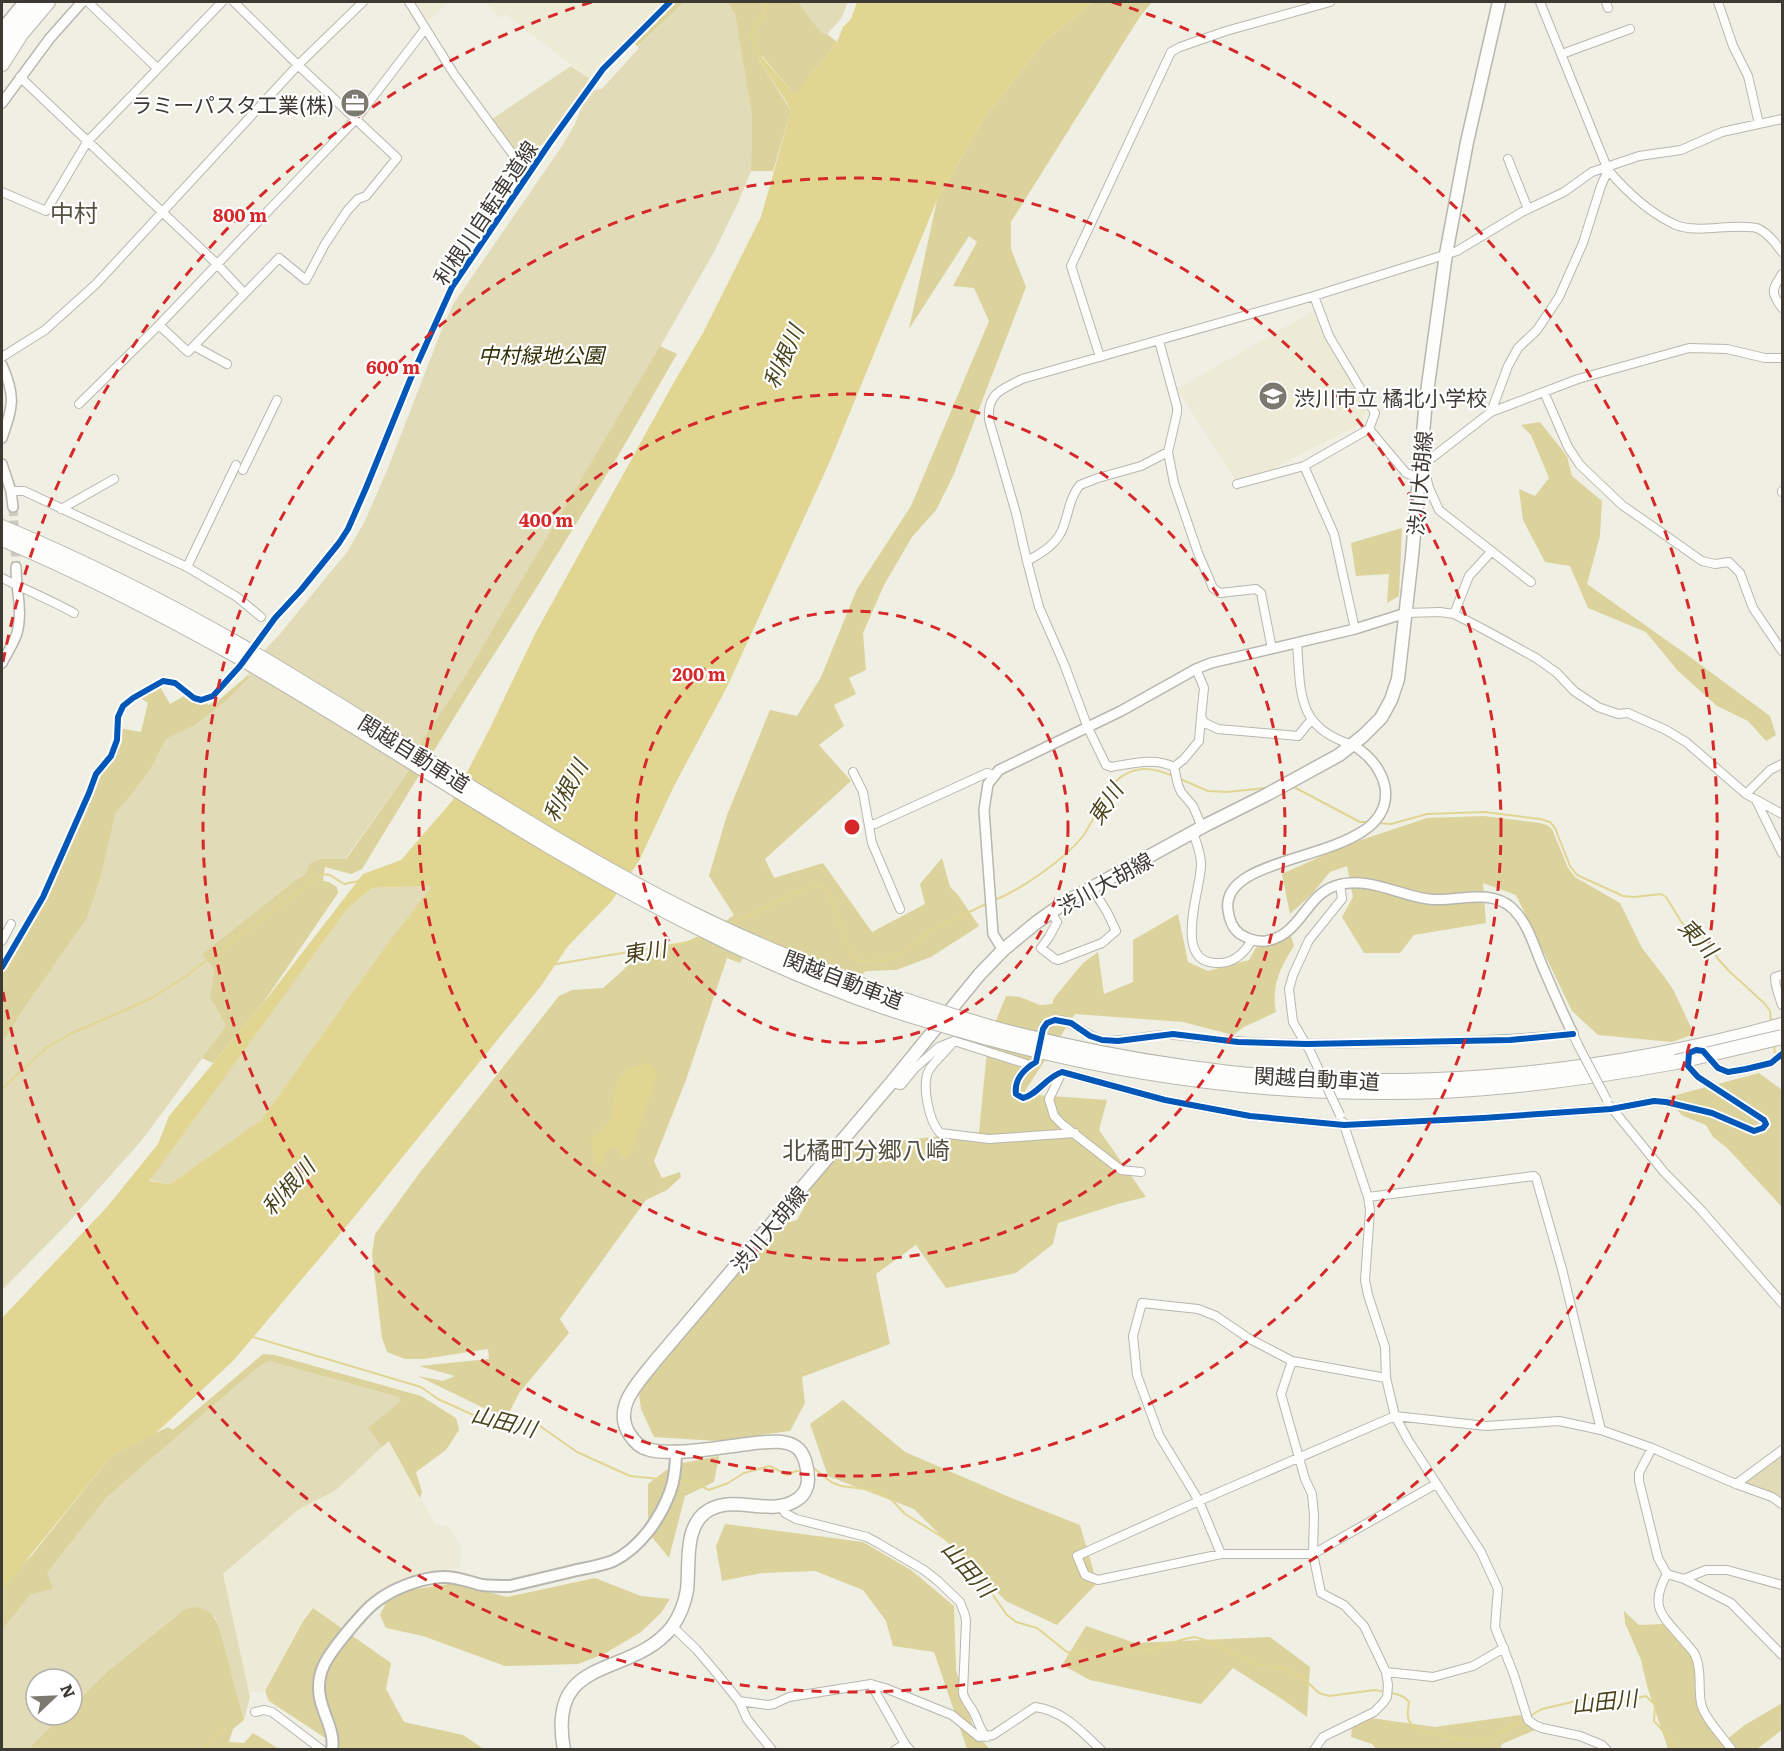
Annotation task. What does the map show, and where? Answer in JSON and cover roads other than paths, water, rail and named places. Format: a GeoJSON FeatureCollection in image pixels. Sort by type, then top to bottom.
{"type":"FeatureCollection","features":[{"type":"Feature","properties":{"kind":"highway"},"geometry":{"type":"LineString","coordinates":[[2,64],[21,34],[48,2]]}},
{"type":"Feature","properties":{"kind":"highway","name":"関越自動車道"},"geometry":{"type":"LineString","coordinates":[[2,527],[98,570],[175,609],[240,651]]}},
{"type":"Feature","properties":{"kind":"highway","name":"関越自動車道"},"geometry":{"type":"LineString","coordinates":[[2,539],[49,559],[240,651],[330,698],[552,836],[694,915],[796,961],[994,1034],[1185,1068],[1348,1080],[1484,1077],[1673,1057],[1782,1037]]}},
{"type":"Feature","properties":{"kind":"highway","name":"関越自動車道"},"geometry":{"type":"LineString","coordinates":[[1673,1057],[1782,1025]]}},
{"type":"Feature","properties":{"kind":"main road"},"geometry":{"type":"LineString","coordinates":[[2,30],[26,2]]}},
{"type":"Feature","properties":{"kind":"main road"},"geometry":{"type":"LineString","coordinates":[[2,44],[40,2]]}},
{"type":"Feature","properties":{"kind":"main road","name":"渋川大胡線"},"geometry":{"type":"LineString","coordinates":[[781,1506],[799,1498],[806,1491],[808,1480],[804,1457],[796,1447],[784,1442],[767,1442],[663,1452],[645,1449],[633,1440],[628,1432],[623,1414],[628,1396],[979,975],[1003,950],[1051,912],[1092,888],[1339,755],[1381,718],[1391,700],[1398,679],[1426,400],[1446,254],[1467,142],[1499,2]]}},
{"type":"Feature","properties":{"kind":"main road"},"geometry":{"type":"LineString","coordinates":[[334,1748],[319,1688],[324,1665],[371,1606],[384,1597],[426,1579],[451,1577],[481,1585],[510,1586],[615,1560],[646,1534],[664,1506],[676,1471],[676,1451]]}},
{"type":"Feature","properties":{"kind":"main road"},"geometry":{"type":"LineString","coordinates":[[564,1749],[561,1721],[563,1706],[568,1693],[574,1686],[594,1671],[647,1649],[672,1626],[686,1593],[692,1531],[700,1519],[709,1510],[730,1504],[781,1506]]}},
{"type":"Feature","properties":{"kind":"street"},"geometry":{"type":"LineString","coordinates":[[2,102],[50,38],[82,2]]}},
{"type":"Feature","properties":{"kind":"street"},"geometry":{"type":"LineString","coordinates":[[88,2],[158,68]]}},
{"type":"Feature","properties":{"kind":"street"},"geometry":{"type":"LineString","coordinates":[[2,192],[46,211],[87,142],[222,2]]}},
{"type":"Feature","properties":{"kind":"street"},"geometry":{"type":"LineString","coordinates":[[159,325],[188,352],[279,258],[306,280],[325,244],[347,212],[358,199],[366,196],[397,158],[234,2]]}},
{"type":"Feature","properties":{"kind":"street"},"geometry":{"type":"LineString","coordinates":[[2,357],[45,330],[96,284],[298,65],[363,2]]}},
{"type":"Feature","properties":{"kind":"street"},"geometry":{"type":"LineString","coordinates":[[410,2],[454,74],[524,170]]}},
{"type":"Feature","properties":{"kind":"street"},"geometry":{"type":"LineString","coordinates":[[1100,357],[1071,266],[1171,52],[1180,46],[1226,31],[1330,2]]}},
{"type":"Feature","properties":{"kind":"street"},"geometry":{"type":"LineString","coordinates":[[1540,2],[1607,168],[1641,204],[1678,226],[1758,228],[1770,237],[1782,252]]}},
{"type":"Feature","properties":{"kind":"street"},"geometry":{"type":"LineString","coordinates":[[1718,2],[1733,46],[1748,76],[1759,124]]}},
{"type":"Feature","properties":{"kind":"street"},"geometry":{"type":"LineString","coordinates":[[80,404],[356,119],[426,29]]}},
{"type":"Feature","properties":{"kind":"street"},"geometry":{"type":"LineString","coordinates":[[1562,54],[1630,29]]}},
{"type":"Feature","properties":{"kind":"street"},"geometry":{"type":"LineString","coordinates":[[20,77],[217,264],[244,293]]}},
{"type":"Feature","properties":{"kind":"street"},"geometry":{"type":"LineString","coordinates":[[1175,770],[1168,764],[1152,762],[1110,767],[1106,765],[1088,728],[1064,663],[1039,607],[1016,513],[989,420],[988,407],[997,392],[1022,379],[1314,296],[1457,251],[1528,209],[1564,192],[1592,172],[1638,156],[1681,150],[1722,132],[1782,119]]}},
{"type":"Feature","properties":{"kind":"street"},"geometry":{"type":"LineString","coordinates":[[1508,159],[1528,209]]}},
{"type":"Feature","properties":{"kind":"street"},"geometry":{"type":"LineString","coordinates":[[1491,412],[1508,366],[1518,348],[1537,330],[1559,297],[1583,243],[1607,168]]}},
{"type":"Feature","properties":{"kind":"street"},"geometry":{"type":"LineString","coordinates":[[1782,274],[1773,288],[1773,297],[1782,308]]}},
{"type":"Feature","properties":{"kind":"street"},"geometry":{"type":"LineString","coordinates":[[1237,484],[1304,466],[1369,429],[1375,413],[1329,336],[1314,296]]}},
{"type":"Feature","properties":{"kind":"street"},"geometry":{"type":"LineString","coordinates":[[1159,341],[1177,407],[1168,452],[1174,483],[1198,553],[1213,588],[1220,593],[1256,589],[1261,593],[1272,649]]}},
{"type":"Feature","properties":{"kind":"street"},"geometry":{"type":"LineString","coordinates":[[194,346],[227,364]]}},
{"type":"Feature","properties":{"kind":"street"},"geometry":{"type":"LineString","coordinates":[[1419,472],[1491,412],[1578,379],[1689,348],[1727,349],[1765,358],[1782,358]]}},
{"type":"Feature","properties":{"kind":"street"},"geometry":{"type":"LineString","coordinates":[[2,365],[12,393],[11,410],[2,438]]}},
{"type":"Feature","properties":{"kind":"street"},"geometry":{"type":"LineString","coordinates":[[1544,392],[1568,447],[1580,465],[1622,505],[1702,561],[1715,564],[1730,562],[1740,573],[1753,608],[1782,651]]}},
{"type":"Feature","properties":{"kind":"street"},"geometry":{"type":"LineString","coordinates":[[243,470],[277,400]]}},
{"type":"Feature","properties":{"kind":"street"},"geometry":{"type":"LineString","coordinates":[[1369,429],[1406,473],[1425,472],[1438,510],[1531,582]]}},
{"type":"Feature","properties":{"kind":"street"},"geometry":{"type":"LineString","coordinates":[[1027,561],[1041,554],[1060,534],[1068,508],[1080,485],[1141,466],[1168,452]]}},
{"type":"Feature","properties":{"kind":"street"},"geometry":{"type":"LineString","coordinates":[[2,464],[13,507]]}},
{"type":"Feature","properties":{"kind":"street"},"geometry":{"type":"LineString","coordinates":[[187,567],[236,465]]}},
{"type":"Feature","properties":{"kind":"street"},"geometry":{"type":"LineString","coordinates":[[1304,466],[1334,534],[1355,628]]}},
{"type":"Feature","properties":{"kind":"street"},"geometry":{"type":"LineString","coordinates":[[61,509],[114,479]]}},
{"type":"Feature","properties":{"kind":"street"},"geometry":{"type":"LineString","coordinates":[[10,491],[24,491],[187,567],[237,597],[261,617]]}},
{"type":"Feature","properties":{"kind":"street"},"geometry":{"type":"LineString","coordinates":[[1454,614],[1469,576],[1491,552]]}},
{"type":"Feature","properties":{"kind":"street"},"geometry":{"type":"LineString","coordinates":[[2,663],[17,636],[20,618],[16,567]]}},
{"type":"Feature","properties":{"kind":"street"},"geometry":{"type":"LineString","coordinates":[[2,578],[46,597],[74,613]]}},
{"type":"Feature","properties":{"kind":"street"},"geometry":{"type":"LineString","coordinates":[[1003,950],[993,934],[984,810],[988,784],[995,775],[1005,767],[1088,728],[1210,663],[1297,643],[1406,613],[1454,614],[1536,658],[1557,673],[1574,691],[1598,707],[1618,714],[1628,714],[1686,742],[1746,794],[1782,814]]}},
{"type":"Feature","properties":{"kind":"street"},"geometry":{"type":"LineString","coordinates":[[1297,643],[1303,700],[1311,720],[1326,734],[1353,745],[1371,758],[1384,783],[1385,794],[1380,814],[1361,833],[1346,841],[1273,866],[1252,875],[1234,887],[1227,909],[1234,927],[1252,940],[1262,941],[1281,935],[1294,926],[1317,897],[1332,887],[1351,882],[1430,899],[1486,897],[1505,903],[1521,918],[1528,930],[1578,1045],[1611,1109],[1664,1172],[1701,1210],[1782,1303]]}},
{"type":"Feature","properties":{"kind":"street"},"geometry":{"type":"LineString","coordinates":[[1196,669],[1204,688],[1199,741],[1175,770],[1176,782],[1193,806],[1198,829],[1201,863],[1191,923],[1194,946],[1199,957],[1220,964],[1238,957],[1252,940]]}},
{"type":"Feature","properties":{"kind":"street"},"geometry":{"type":"LineString","coordinates":[[1201,717],[1205,723],[1218,729],[1298,736],[1311,720]]}},
{"type":"Feature","properties":{"kind":"street"},"geometry":{"type":"LineString","coordinates":[[1746,794],[1770,770],[1781,767]]}},
{"type":"Feature","properties":{"kind":"street"},"geometry":{"type":"LineString","coordinates":[[853,772],[863,792],[872,843],[900,909]]}},
{"type":"Feature","properties":{"kind":"street"},"geometry":{"type":"LineString","coordinates":[[869,824],[875,824],[987,773],[995,775]]}},
{"type":"Feature","properties":{"kind":"street"},"geometry":{"type":"LineString","coordinates":[[1757,802],[1782,853]]}},
{"type":"Feature","properties":{"kind":"street"},"geometry":{"type":"LineString","coordinates":[[1340,884],[1342,899],[1309,940],[1289,989],[1293,1022],[1308,1047],[1340,1115],[1368,1197],[1371,1210],[1365,1280],[1385,1347],[1386,1378],[1395,1416],[1408,1440],[1481,1552],[1497,1589],[1495,1627],[1515,1675],[1528,1720],[1542,1728],[1580,1736],[1608,1749]]}},
{"type":"Feature","properties":{"kind":"street"},"geometry":{"type":"LineString","coordinates":[[1051,912],[1057,922],[1041,948],[1055,959],[1058,960],[1102,943],[1116,931],[1092,888]]}},
{"type":"Feature","properties":{"kind":"street"},"geometry":{"type":"LineString","coordinates":[[2,941],[11,924]]}},
{"type":"Feature","properties":{"kind":"street"},"geometry":{"type":"LineString","coordinates":[[1782,975],[1775,977],[1774,980],[1782,1005]]}},
{"type":"Feature","properties":{"kind":"street"},"geometry":{"type":"LineString","coordinates":[[1043,1029],[1047,1023],[1055,1020],[1071,1023],[1090,1036],[1102,1040],[1118,1041],[1173,1034],[1308,1047],[1481,1041],[1573,1034]]}},
{"type":"Feature","properties":{"kind":"street"},"geometry":{"type":"LineString","coordinates":[[891,1083],[901,1085],[915,1068],[939,1047],[954,1041],[1033,1064],[1015,1084],[1016,1094],[1023,1098],[1028,1097],[1053,1075],[1062,1072],[1165,1100],[1250,1116],[1344,1125],[1611,1109],[1654,1101],[1712,1113],[1758,1131],[1766,1124],[1764,1120],[1698,1077],[1688,1066],[1689,1053],[1696,1050],[1703,1051],[1718,1068],[1728,1072],[1771,1063],[1782,1054]]}},
{"type":"Feature","properties":{"kind":"street"},"geometry":{"type":"LineString","coordinates":[[954,1041],[931,1067],[925,1078],[931,1119],[940,1133],[989,1138],[1075,1133]]}},
{"type":"Feature","properties":{"kind":"street"},"geometry":{"type":"LineString","coordinates":[[1062,1072],[1049,1099],[1054,1116],[1121,1170],[1141,1172]]}},
{"type":"Feature","properties":{"kind":"street"},"geometry":{"type":"LineString","coordinates":[[1368,1197],[1534,1176],[1562,1269],[1601,1430]]}},
{"type":"Feature","properties":{"kind":"street"},"geometry":{"type":"LineString","coordinates":[[1221,1554],[1199,1500],[1159,1435],[1137,1375],[1133,1336],[1142,1303],[1198,1309],[1216,1316],[1248,1338],[1292,1361],[1386,1378]]}},
{"type":"Feature","properties":{"kind":"street"},"geometry":{"type":"LineString","coordinates":[[1292,1361],[1281,1395],[1305,1479],[1312,1494],[1313,1554],[1321,1593],[1344,1605],[1364,1626],[1386,1672],[1388,1685],[1387,1696],[1374,1712],[1323,1737],[1314,1749]]}},
{"type":"Feature","properties":{"kind":"street"},"geometry":{"type":"LineString","coordinates":[[1436,1484],[1313,1554],[1221,1554],[1098,1580],[1085,1575],[1077,1556],[1199,1500],[1395,1416],[1486,1426],[1559,1421],[1601,1430],[1652,1448],[1772,1497],[1782,1504]]}},
{"type":"Feature","properties":{"kind":"street"},"geometry":{"type":"LineString","coordinates":[[1652,1448],[1639,1473],[1639,1481],[1658,1558],[1666,1574],[1684,1579],[1731,1603],[1782,1655]]}},
{"type":"Feature","properties":{"kind":"street"},"geometry":{"type":"LineString","coordinates":[[1736,1484],[1782,1450]]}},
{"type":"Feature","properties":{"kind":"street"},"geometry":{"type":"LineString","coordinates":[[781,1506],[784,1514],[796,1519],[867,1537],[924,1570],[960,1602],[965,1615],[964,1699],[975,1715],[982,1733],[987,1737]]}},
{"type":"Feature","properties":{"kind":"street"},"geometry":{"type":"LineString","coordinates":[[1684,1579],[1706,1570],[1727,1570],[1782,1585]]}},
{"type":"Feature","properties":{"kind":"street"},"geometry":{"type":"LineString","coordinates":[[1666,1574],[1659,1587],[1658,1606],[1665,1618],[1696,1655],[1700,1672],[1701,1703],[1732,1749]]}},
{"type":"Feature","properties":{"kind":"street"},"geometry":{"type":"LineString","coordinates":[[672,1626],[696,1649],[739,1701],[747,1719],[772,1749]]}},
{"type":"Feature","properties":{"kind":"street"},"geometry":{"type":"LineString","coordinates":[[1386,1672],[1432,1677],[1473,1666],[1504,1648]]}},
{"type":"Feature","properties":{"kind":"street"},"geometry":{"type":"LineString","coordinates":[[739,1701],[768,1705],[789,1697],[871,1684],[952,1715],[979,1737],[993,1735],[1035,1707],[1054,1711],[1062,1715],[1101,1749]]}},
{"type":"Feature","properties":{"kind":"street"},"geometry":{"type":"LineString","coordinates":[[871,1684],[908,1747],[895,1749]]}},
{"type":"Feature","properties":{"kind":"street"},"geometry":{"type":"LineString","coordinates":[[255,1712],[264,1710],[272,1712],[322,1749]]}},
{"type":"Feature","properties":{"kind":"water","name":"利根川"},"geometry":{"type":"Polygon","coordinates":[[[857,2],[1093,2],[1044,42],[983,120],[937,200],[830,461],[727,687],[674,786],[639,861],[611,902],[568,946],[541,986],[350,1222],[234,1360],[155,1434],[112,1455],[2,1590],[2,1318],[107,1207],[158,1144],[169,1116],[261,1006],[363,874],[401,860],[452,801],[535,634],[704,331],[761,217],[791,111],[758,58],[761,56],[794,94],[799,91],[837,42],[843,27],[851,19],[857,2]],[[432,886],[372,888],[347,909],[149,1181],[170,1184],[261,1120],[382,951],[432,886]]]}},
{"type":"Feature","properties":{"kind":"water"},"geometry":{"type":"Polygon","coordinates":[[[649,1063],[656,1070],[657,1077],[630,1155],[623,1158],[618,1148],[614,1146],[606,1152],[601,1165],[594,1165],[591,1140],[611,1119],[618,1082],[632,1067],[649,1063]]]}},
{"type":"Feature","properties":{"kind":"waterway"},"geometry":{"type":"LineString","coordinates":[[761,58],[751,35],[767,2]]}},
{"type":"Feature","properties":{"kind":"waterway","name":"東川"},"geometry":{"type":"LineString","coordinates":[[993,901],[1017,889],[1065,855],[1083,836],[1118,779],[1130,772],[1142,769],[1161,771],[1173,776]]}},
{"type":"Feature","properties":{"kind":"waterway","name":"東川"},"geometry":{"type":"LineString","coordinates":[[1178,778],[1208,791],[1227,792],[1266,788]]}},
{"type":"Feature","properties":{"kind":"waterway","name":"東川"},"geometry":{"type":"LineString","coordinates":[[1292,786],[1360,822],[1368,822]]}},
{"type":"Feature","properties":{"kind":"waterway","name":"東川"},"geometry":{"type":"LineString","coordinates":[[1376,823],[1391,824],[1427,814],[1485,812],[1550,822],[1555,828],[1570,866],[1577,875],[1623,896],[1661,894],[1666,897],[1682,923],[1704,938],[1729,971],[1764,1003],[1770,1011],[1771,1022]]}},
{"type":"Feature","properties":{"kind":"waterway"},"geometry":{"type":"LineString","coordinates":[[2,1089],[46,1048],[70,1034],[150,999],[186,976],[322,874],[330,875],[344,884],[359,881]]}},
{"type":"Feature","properties":{"kind":"waterway","name":"東川"},"geometry":{"type":"LineString","coordinates":[[731,925],[788,896],[818,886],[830,894],[852,957],[860,961],[886,960],[903,953],[930,931],[988,903]]}},
{"type":"Feature","properties":{"kind":"waterway","name":"東川"},"geometry":{"type":"LineString","coordinates":[[556,964],[707,937]]}},
{"type":"Feature","properties":{"kind":"waterway","name":"東川"},"geometry":{"type":"LineString","coordinates":[[1774,1043],[1775,1055]]}},
{"type":"Feature","properties":{"kind":"waterway","name":"山田川"},"geometry":{"type":"LineString","coordinates":[[253,1337],[421,1387],[438,1399],[480,1418],[497,1422],[537,1424],[577,1452],[630,1476],[670,1480]]}},
{"type":"Feature","properties":{"kind":"waterway","name":"山田川"},"geometry":{"type":"LineString","coordinates":[[676,1480],[692,1482],[709,1490],[728,1483],[744,1473],[770,1466],[787,1475],[796,1471],[804,1471]]}},
{"type":"Feature","properties":{"kind":"waterway","name":"山田川"},"geometry":{"type":"LineString","coordinates":[[813,1470],[815,1469],[831,1482],[841,1486],[873,1490],[892,1500],[905,1514],[947,1540],[971,1564],[1007,1615],[1016,1622],[1037,1628],[1067,1652],[1078,1655],[1122,1650],[1149,1650],[1195,1637],[1255,1664],[1282,1668],[1303,1678],[1319,1693],[1329,1696],[1375,1690],[1404,1697],[1409,1702],[1409,1722],[1416,1728],[1435,1734],[1482,1740],[1525,1719]]}},
{"type":"Feature","properties":{"kind":"waterway","name":"山田川"},"geometry":{"type":"LineString","coordinates":[[1530,1716],[1542,1709],[1594,1697],[1618,1702],[1646,1696],[1655,1705],[1654,1721],[1672,1741],[1675,1750]]}},
{"type":"Feature","properties":{"kind":"waterway"},"geometry":{"type":"LineString","coordinates":[[203,1750],[223,1727]]}},
{"type":"Feature","properties":{"kind":"tunnel"},"geometry":{"type":"LineString","coordinates":[[13,507],[16,567]]}},
{"type":"Feature","properties":{"kind":"place","name":"ラミーパスタ工業(株)"},"geometry":{"type":"Point","coordinates":[355,103]}},
{"type":"Feature","properties":{"kind":"place","name":"渋川市立 橘北小学校"},"geometry":{"type":"Point","coordinates":[1273,396]}},
{"type":"Feature","properties":{"kind":"district","name":"中村"},"geometry":{"type":"Point","coordinates":[74,211]}},
{"type":"Feature","properties":{"kind":"district","name":"北橘町分郷八崎"},"geometry":{"type":"Point","coordinates":[866,1148]}},
{"type":"Feature","properties":{"kind":"park label","name":"中村緑地公園"},"geometry":{"type":"Point","coordinates":[541,353]}}]}
